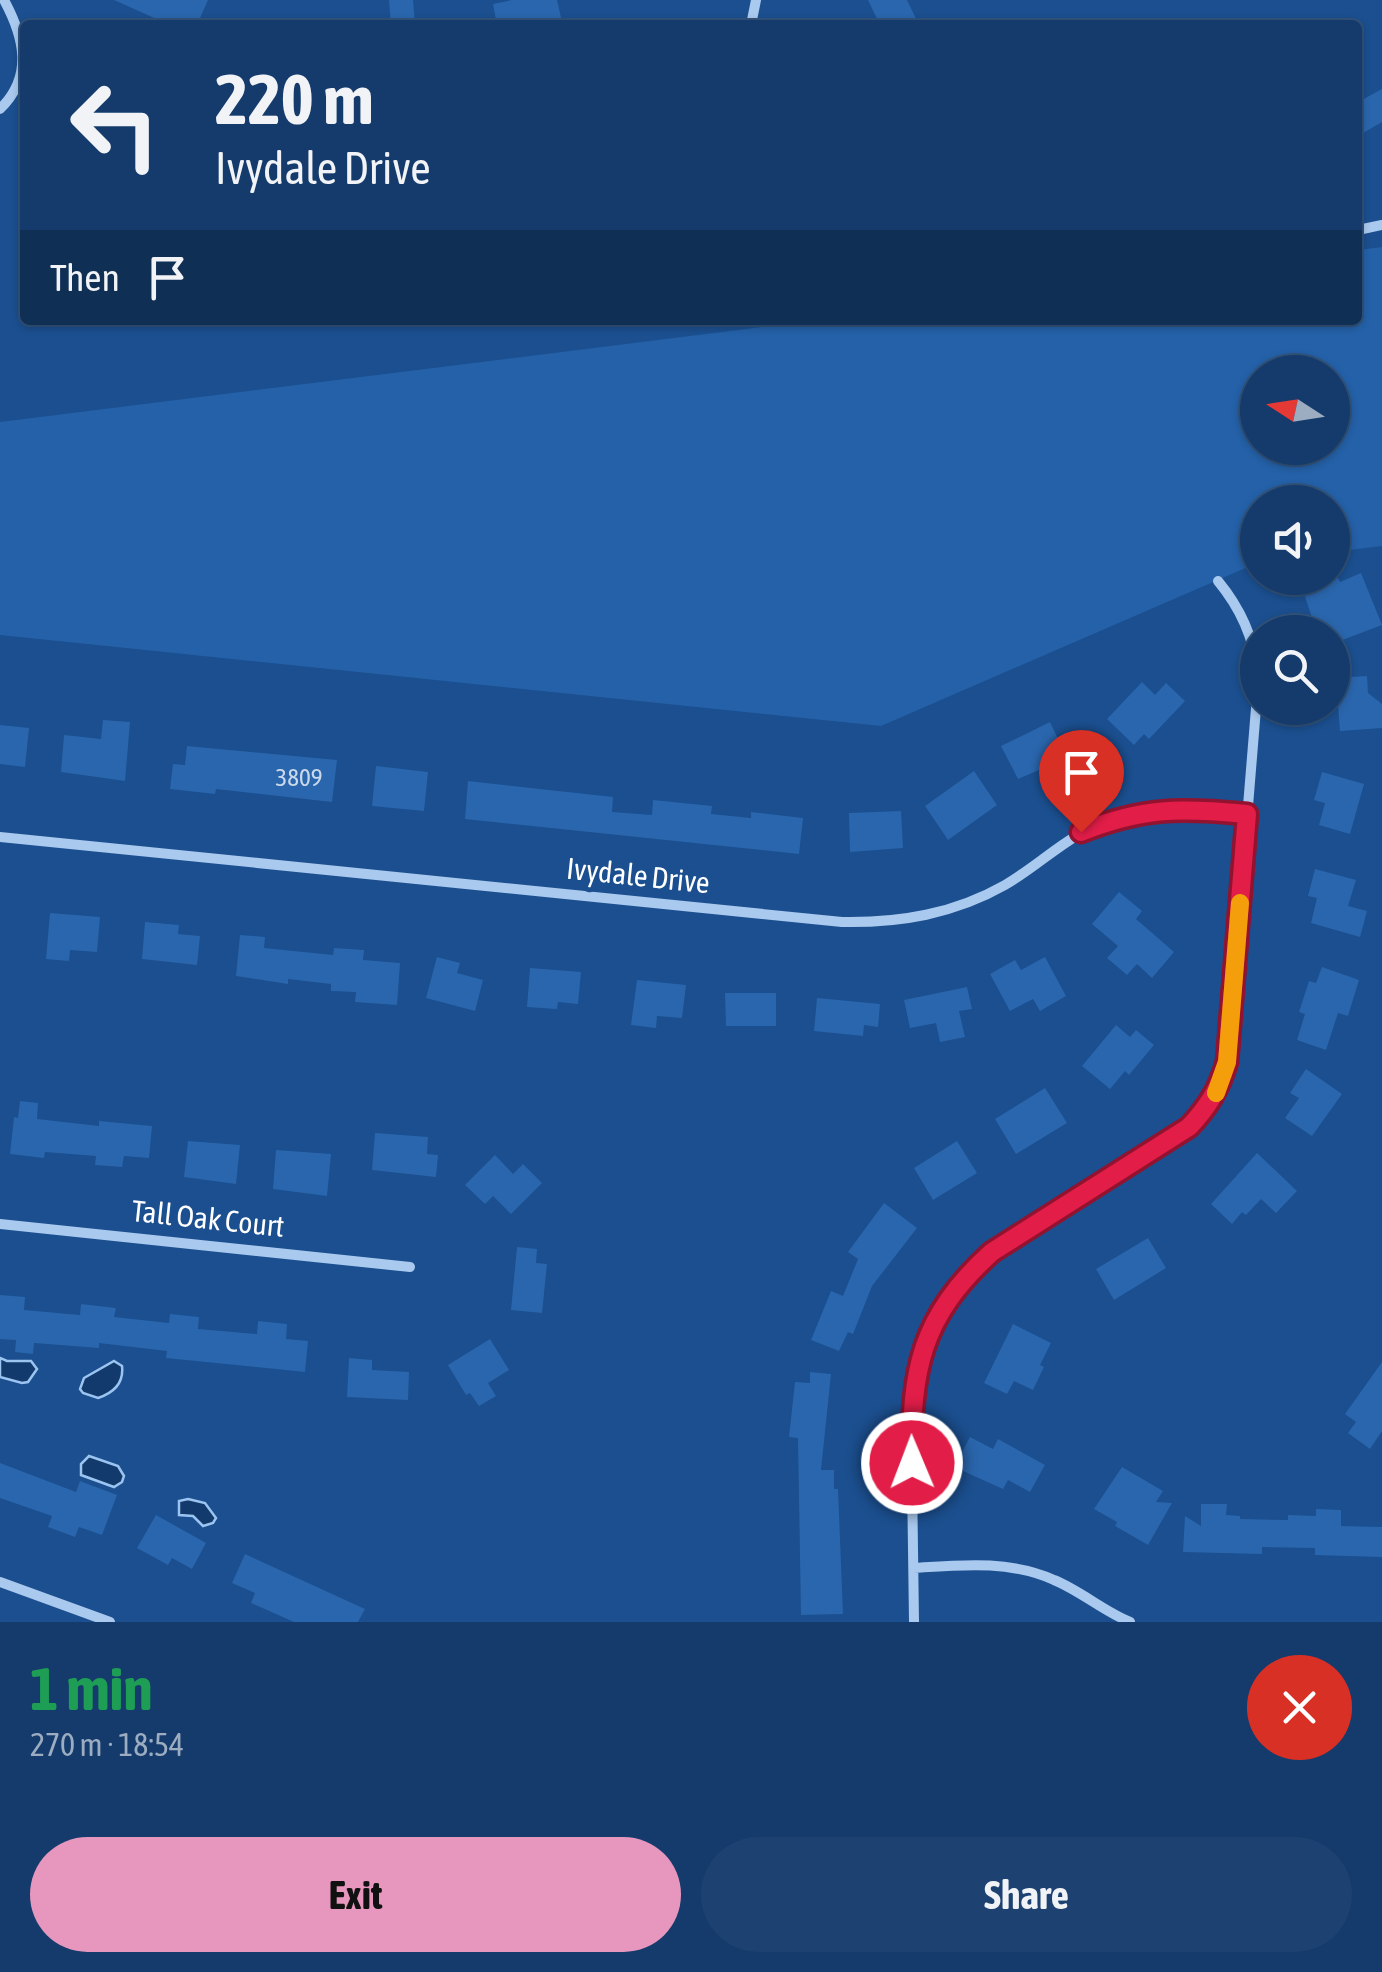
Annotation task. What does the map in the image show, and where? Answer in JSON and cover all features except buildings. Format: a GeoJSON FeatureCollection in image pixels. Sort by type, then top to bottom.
{"type":"FeatureCollection","features":[{"type":"Feature","properties":{"kind":"street"},"geometry":{"type":"LineString","coordinates":[[4,0],[20,34]]}},
{"type":"Feature","properties":{"kind":"street"},"geometry":{"type":"LineString","coordinates":[[0,109],[20,83]]}},
{"type":"Feature","properties":{"kind":"street"},"geometry":{"type":"LineString","coordinates":[[1218,581],[1241,615]]}},
{"type":"Feature","properties":{"kind":"street"},"geometry":{"type":"LineString","coordinates":[[914,1622],[911,1406],[916,1372],[929,1333],[946,1301],[967,1274],[992,1252],[1189,1127],[1220,1086],[1227,1062],[1255,725]]}},
{"type":"Feature","properties":{"kind":"street","name":"Ivydale Drive"},"geometry":{"type":"LineString","coordinates":[[0,837],[842,922],[889,922],[930,916],[970,902],[1006,884],[1068,838],[1118,817],[1156,810],[1247,814]]}},
{"type":"Feature","properties":{"kind":"street","name":"Tall Oak Court"},"geometry":{"type":"LineString","coordinates":[[0,1224],[410,1267]]}},
{"type":"Feature","properties":{"kind":"street"},"geometry":{"type":"LineString","coordinates":[[914,1568],[1000,1566],[1030,1570],[1058,1581],[1130,1622]]}},
{"type":"Feature","properties":{"kind":"street"},"geometry":{"type":"LineString","coordinates":[[0,1582],[110,1622]]}},
{"type":"Feature","properties":{"kind":"shaded area"},"geometry":{"type":"Polygon","coordinates":[[[1382,247],[1382,546],[1350,550],[1350,485],[1240,485],[1240,570],[881,726],[0,635],[0,422],[778,325],[1362,325],[1362,250],[1382,247]]]}},
{"type":"Feature","properties":{"kind":"shaded area"},"geometry":{"type":"Polygon","coordinates":[[[0,1358],[31,1361],[37,1369],[28,1382],[0,1377],[0,1358]]]}},
{"type":"Feature","properties":{"kind":"shaded area"},"geometry":{"type":"Polygon","coordinates":[[[114,1361],[122,1366],[116,1386],[98,1398],[83,1393],[80,1389],[84,1378],[114,1361]]]}},
{"type":"Feature","properties":{"kind":"shaded area"},"geometry":{"type":"Polygon","coordinates":[[[89,1456],[118,1466],[124,1476],[122,1482],[114,1487],[81,1475],[81,1464],[89,1456]]]}},
{"type":"Feature","properties":{"kind":"shaded area"},"geometry":{"type":"Polygon","coordinates":[[[179,1501],[205,1503],[216,1518],[213,1523],[203,1526],[193,1516],[179,1515],[179,1501]]]}},
{"type":"Feature","properties":{"kind":"slow traffic"},"geometry":{"type":"LineString","coordinates":[[1216,1093],[1227,1062],[1240,903]]}},
{"type":"Feature","properties":{"kind":"route"},"geometry":{"type":"LineString","coordinates":[[912,1463],[911,1406],[916,1372],[929,1333],[946,1301],[967,1274],[992,1252],[1189,1127],[1220,1086],[1227,1062],[1247,814],[1156,810],[1118,817],[1081,832]]}}]}
